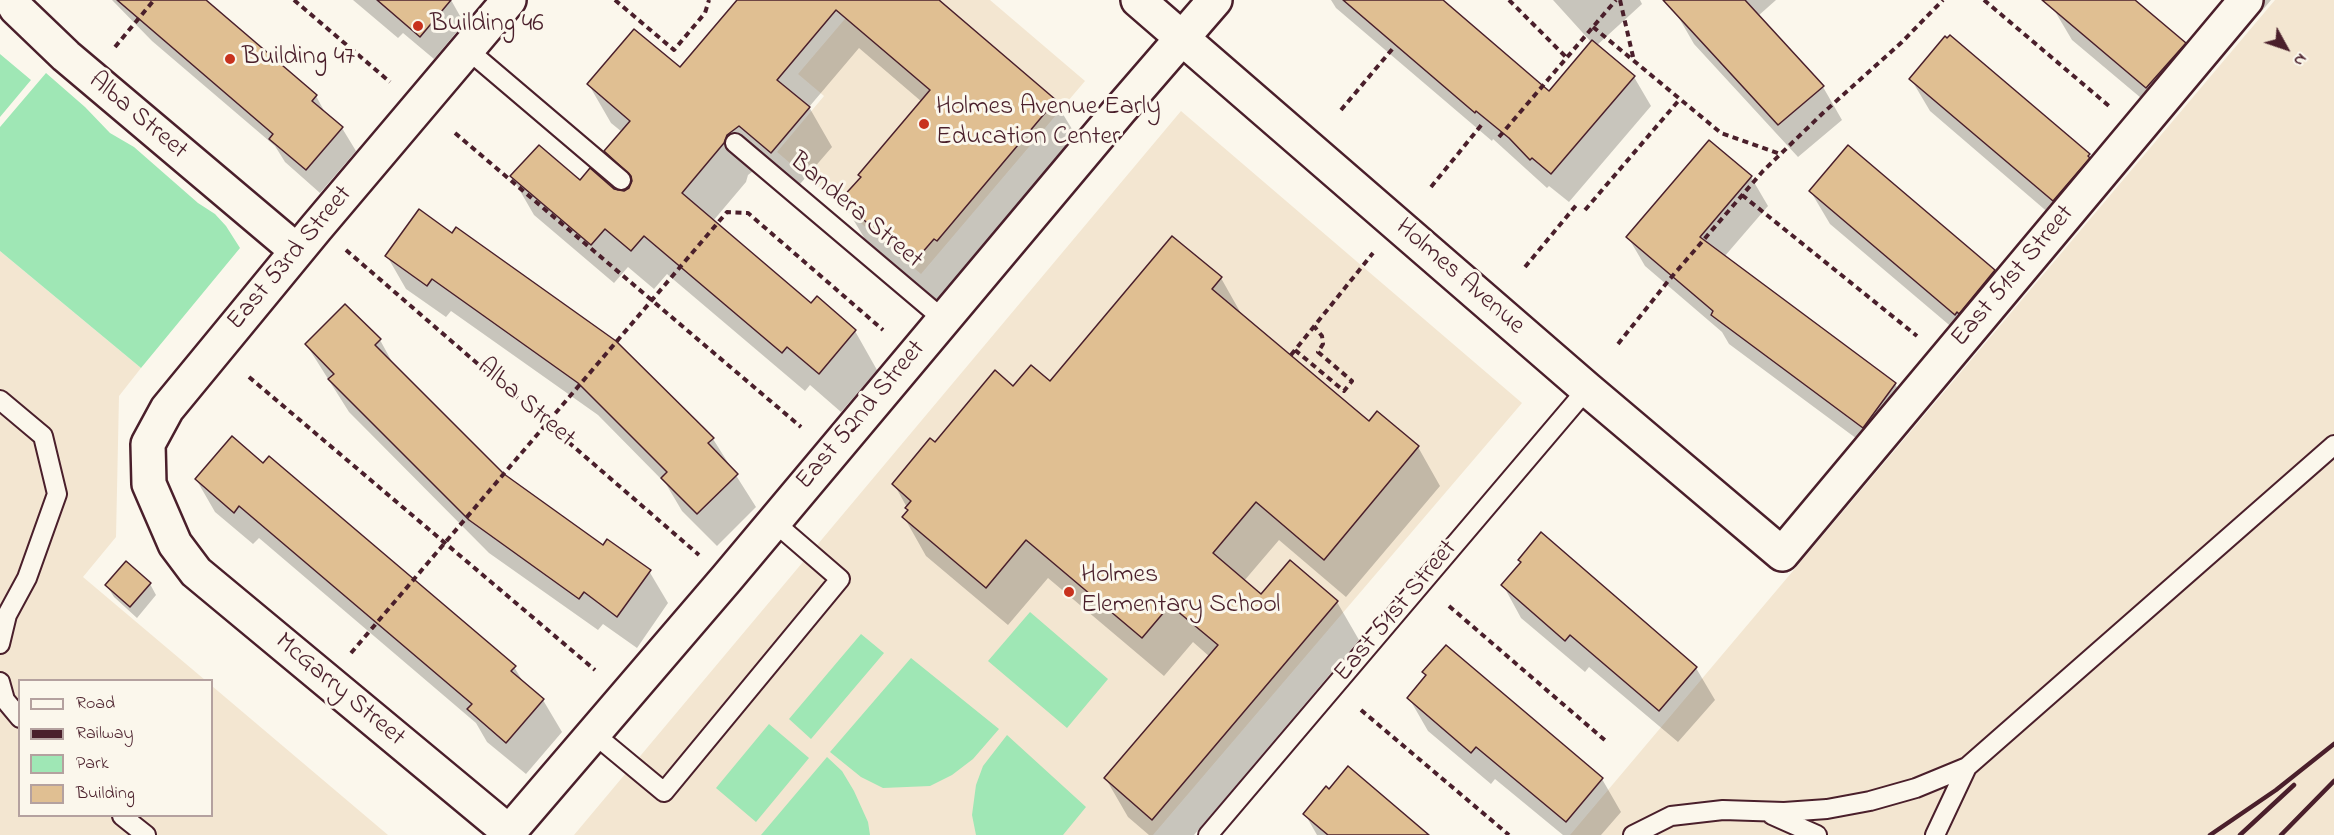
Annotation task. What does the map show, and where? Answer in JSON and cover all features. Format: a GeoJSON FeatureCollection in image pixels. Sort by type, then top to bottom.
{"type":"FeatureCollection","features":[{"type":"Feature","properties":{"kind":"street","name":"Alba Street"},"geometry":{"type":"LineString","coordinates":[[11,0],[16,8],[66,56],[297,251]]}},
{"type":"Feature","properties":{"kind":"street","name":"East 53rd Street"},"geometry":{"type":"LineString","coordinates":[[175,544],[149,484],[148,444],[167,409],[509,0]]}},
{"type":"Feature","properties":{"kind":"street","name":"Holmes Avenue"},"geometry":{"type":"LineString","coordinates":[[1138,0],[1587,389],[1782,554]]}},
{"type":"Feature","properties":{"kind":"street","name":"East 52nd Street"},"geometry":{"type":"LineString","coordinates":[[509,832],[1215,0]]}},
{"type":"Feature","properties":{"kind":"street","name":"East 51st Street"},"geometry":{"type":"LineString","coordinates":[[1782,554],[2246,0]]}},
{"type":"Feature","properties":{"kind":"street","name":"McGarry Street"},"geometry":{"type":"LineString","coordinates":[[175,544],[196,572],[509,832]]}},
{"type":"Feature","properties":{"kind":"lane"},"geometry":{"type":"LineString","coordinates":[[468,51],[621,180]]}},
{"type":"Feature","properties":{"kind":"lane","name":"Bandera Street"},"geometry":{"type":"LineString","coordinates":[[735,143],[943,319]]}},
{"type":"Feature","properties":{"kind":"lane","name":"East 51st Street"},"geometry":{"type":"LineString","coordinates":[[1208,835],[1587,389]]}},
{"type":"Feature","properties":{"kind":"lane"},"geometry":{"type":"LineString","coordinates":[[0,400],[43,436],[57,494],[27,578],[7,615],[0,644]]}},
{"type":"Feature","properties":{"kind":"lane"},"geometry":{"type":"LineString","coordinates":[[1633,835],[1671,816],[1723,810],[1766,812],[1827,809],[1870,801],[1916,788],[1967,767],[2334,445]]}},
{"type":"Feature","properties":{"kind":"lane"},"geometry":{"type":"LineString","coordinates":[[594,734],[664,792],[840,579],[774,522]]}},
{"type":"Feature","properties":{"kind":"lane"},"geometry":{"type":"LineString","coordinates":[[0,682],[5,700],[18,716]]}},
{"type":"Feature","properties":{"kind":"lane"},"geometry":{"type":"LineString","coordinates":[[1935,835],[1967,767]]}},
{"type":"Feature","properties":{"kind":"lane"},"geometry":{"type":"LineString","coordinates":[[1766,812],[1817,835]]}},
{"type":"Feature","properties":{"kind":"lane"},"geometry":{"type":"LineString","coordinates":[[123,817],[146,835]]}},
{"type":"Feature","properties":{"kind":"path"},"geometry":{"type":"LineString","coordinates":[[113,49],[154,0]]}},
{"type":"Feature","properties":{"kind":"path"},"geometry":{"type":"LineString","coordinates":[[294,0],[390,82]]}},
{"type":"Feature","properties":{"kind":"path"},"geometry":{"type":"LineString","coordinates":[[615,0],[674,50],[705,13],[709,0]]}},
{"type":"Feature","properties":{"kind":"path"},"geometry":{"type":"LineString","coordinates":[[1509,0],[1567,57]]}},
{"type":"Feature","properties":{"kind":"path"},"geometry":{"type":"LineString","coordinates":[[1499,137],[1618,0]]}},
{"type":"Feature","properties":{"kind":"path"},"geometry":{"type":"LineString","coordinates":[[1618,0],[1635,63]]}},
{"type":"Feature","properties":{"kind":"path"},"geometry":{"type":"LineString","coordinates":[[1618,344],[1668,280],[1780,154],[1902,42],[1943,0]]}},
{"type":"Feature","properties":{"kind":"path"},"geometry":{"type":"LineString","coordinates":[[1984,0],[2114,110]]}},
{"type":"Feature","properties":{"kind":"path"},"geometry":{"type":"LineString","coordinates":[[1593,27],[1721,132],[1780,154]]}},
{"type":"Feature","properties":{"kind":"path"},"geometry":{"type":"LineString","coordinates":[[1341,111],[1394,47]]}},
{"type":"Feature","properties":{"kind":"path"},"geometry":{"type":"LineString","coordinates":[[1585,210],[1680,99]]}},
{"type":"Feature","properties":{"kind":"path"},"geometry":{"type":"LineString","coordinates":[[1431,187],[1483,123]]}},
{"type":"Feature","properties":{"kind":"path"},"geometry":{"type":"LineString","coordinates":[[455,133],[801,428]]}},
{"type":"Feature","properties":{"kind":"path"},"geometry":{"type":"LineString","coordinates":[[1742,195],[1920,338]]}},
{"type":"Feature","properties":{"kind":"path"},"geometry":{"type":"LineString","coordinates":[[1525,267],[1578,203]]}},
{"type":"Feature","properties":{"kind":"path"},"geometry":{"type":"LineString","coordinates":[[347,658],[727,212],[748,213],[883,330]]}},
{"type":"Feature","properties":{"kind":"path","name":"Alba Street"},"geometry":{"type":"LineString","coordinates":[[338,244],[704,558]]}},
{"type":"Feature","properties":{"kind":"path"},"geometry":{"type":"LineString","coordinates":[[1291,355],[1366,261]]}},
{"type":"Feature","properties":{"kind":"path"},"geometry":{"type":"LineString","coordinates":[[1295,350],[1344,391],[1352,381],[1318,352],[1323,344],[1322,336],[1314,326]]}},
{"type":"Feature","properties":{"kind":"path"},"geometry":{"type":"LineString","coordinates":[[249,377],[595,670]]}},
{"type":"Feature","properties":{"kind":"path"},"geometry":{"type":"LineString","coordinates":[[1449,606],[1607,742]]}},
{"type":"Feature","properties":{"kind":"path"},"geometry":{"type":"LineString","coordinates":[[1361,710],[1509,835]]}},
{"type":"Feature","properties":{"kind":"shaded area","name":"Holmes Avenue Early Education Center"},"geometry":{"type":"Polygon","coordinates":[[[861,0],[990,0],[1085,81],[921,274],[777,152],[824,96],[798,74],[861,0]]]}},
{"type":"Feature","properties":{"kind":"shaded area"},"geometry":{"type":"Polygon","coordinates":[[[2275,0],[2334,0],[2334,835],[1570,835],[2275,0]]]}},
{"type":"Feature","properties":{"kind":"shaded area","name":"Holmes Elementary School"},"geometry":{"type":"Polygon","coordinates":[[[1181,111],[1522,403],[1153,835],[574,835],[1181,111]]]}},
{"type":"Feature","properties":{"kind":"shaded area"},"geometry":{"type":"Polygon","coordinates":[[[0,251],[141,368],[119,396],[116,537],[83,577],[204,679],[18,679],[18,817],[213,817],[213,687],[388,835],[0,835],[0,251]]]}},
{"type":"Feature","properties":{"kind":"green space"},"geometry":{"type":"Polygon","coordinates":[[[0,54],[31,80],[0,117],[0,54]]]}},
{"type":"Feature","properties":{"kind":"green space"},"geometry":{"type":"Polygon","coordinates":[[[46,73],[85,107],[110,133],[134,147],[198,203],[215,214],[240,248],[141,368],[0,251],[0,127],[46,73]]]}},
{"type":"Feature","properties":{"kind":"green space"},"geometry":{"type":"Polygon","coordinates":[[[1030,612],[1108,679],[1067,728],[988,661],[1030,612]]]}},
{"type":"Feature","properties":{"kind":"green space"},"geometry":{"type":"Polygon","coordinates":[[[861,634],[884,653],[811,739],[789,719],[861,634]]]}},
{"type":"Feature","properties":{"kind":"green space"},"geometry":{"type":"Polygon","coordinates":[[[911,658],[999,729],[973,759],[952,775],[930,786],[883,788],[861,777],[830,752],[911,658]]]}},
{"type":"Feature","properties":{"kind":"green space"},"geometry":{"type":"Polygon","coordinates":[[[769,724],[809,758],[756,822],[716,788],[769,724]]]}},
{"type":"Feature","properties":{"kind":"green space"},"geometry":{"type":"Polygon","coordinates":[[[1007,735],[1086,807],[1063,835],[976,835],[972,815],[976,785],[983,766],[1007,735]]]}},
{"type":"Feature","properties":{"kind":"green space"},"geometry":{"type":"Polygon","coordinates":[[[827,757],[842,771],[854,791],[868,822],[870,835],[761,835],[827,757]]]}},
{"type":"Feature","properties":{"kind":"building","name":"Building 47"},"geometry":{"type":"Polygon","coordinates":[[[117,0],[206,0],[317,95],[312,101],[343,127],[306,170],[269,139],[273,134],[117,0]]]}},
{"type":"Feature","properties":{"kind":"building","name":"Building 46"},"geometry":{"type":"Polygon","coordinates":[[[377,0],[451,0],[420,37],[377,0]]]}},
{"type":"Feature","properties":{"kind":"building"},"geometry":{"type":"Polygon","coordinates":[[[737,0],[939,0],[1056,100],[937,241],[934,239],[914,262],[840,200],[861,177],[858,175],[930,90],[836,10],[777,80],[810,107],[771,153],[739,126],[727,135],[724,143],[682,193],[811,303],[817,296],[856,330],[819,374],[787,347],[782,353],[644,236],[631,251],[605,229],[591,245],[510,176],[539,145],[580,180],[590,168],[614,189],[624,191],[629,188],[632,181],[631,176],[604,151],[630,121],[587,84],[634,29],[680,67],[737,0]]]}},
{"type":"Feature","properties":{"kind":"building"},"geometry":{"type":"Polygon","coordinates":[[[1343,0],[1443,0],[1549,91],[1592,40],[1635,76],[1551,174],[1532,158],[1530,160],[1509,138],[1476,111],[1475,113],[1343,0]]]}},
{"type":"Feature","properties":{"kind":"building"},"geometry":{"type":"Polygon","coordinates":[[[1663,0],[1745,0],[1824,86],[1778,125],[1663,0]]]}},
{"type":"Feature","properties":{"kind":"building"},"geometry":{"type":"Polygon","coordinates":[[[2042,0],[2135,0],[2186,43],[2146,88],[2042,0]]]}},
{"type":"Feature","properties":{"kind":"building"},"geometry":{"type":"Polygon","coordinates":[[[1950,35],[2090,154],[2088,156],[2090,158],[2053,201],[1909,79],[1945,36],[1947,38],[1950,35]]]}},
{"type":"Feature","properties":{"kind":"building"},"geometry":{"type":"Polygon","coordinates":[[[1709,140],[1752,176],[1700,237],[1896,383],[1863,428],[1711,315],[1713,311],[1626,237],[1709,140]]]}},
{"type":"Feature","properties":{"kind":"building"},"geometry":{"type":"Polygon","coordinates":[[[1848,145],[1995,270],[1959,314],[1957,312],[1955,315],[1809,191],[1848,145]]]}},
{"type":"Feature","properties":{"kind":"building"},"geometry":{"type":"Polygon","coordinates":[[[419,209],[452,233],[456,227],[616,341],[714,438],[708,443],[738,474],[697,514],[661,478],[667,472],[578,383],[432,279],[427,286],[385,256],[419,209]]]}},
{"type":"Feature","properties":{"kind":"building"},"geometry":{"type":"Polygon","coordinates":[[[1172,236],[1222,277],[1212,289],[1369,421],[1377,411],[1419,446],[1324,560],[1256,502],[1213,553],[1261,594],[1290,560],[1338,601],[1152,820],[1104,778],[1218,645],[1170,605],[1142,638],[1026,540],[986,588],[902,517],[911,501],[892,484],[930,438],[935,442],[995,370],[1013,386],[1031,365],[1050,381],[1172,236]]]}},
{"type":"Feature","properties":{"kind":"building"},"geometry":{"type":"Polygon","coordinates":[[[345,304],[381,339],[375,345],[504,474],[603,545],[607,539],[651,570],[617,617],[584,592],[579,599],[469,520],[328,379],[334,374],[305,344],[345,304]]]}},
{"type":"Feature","properties":{"kind":"building"},"geometry":{"type":"Polygon","coordinates":[[[232,436],[263,463],[269,456],[516,666],[511,671],[544,699],[506,743],[467,709],[472,704],[239,506],[234,513],[195,479],[232,436]]]}},
{"type":"Feature","properties":{"kind":"building"},"geometry":{"type":"Polygon","coordinates":[[[1541,532],[1697,667],[1659,711],[1570,635],[1565,641],[1501,585],[1521,562],[1518,560],[1541,532]]]}},
{"type":"Feature","properties":{"kind":"building"},"geometry":{"type":"Polygon","coordinates":[[[126,561],[151,583],[130,607],[105,585],[126,561]]]}},
{"type":"Feature","properties":{"kind":"building"},"geometry":{"type":"Polygon","coordinates":[[[1446,645],[1603,778],[1566,822],[1476,747],[1471,753],[1407,698],[1426,675],[1422,672],[1446,645]]]}},
{"type":"Feature","properties":{"kind":"building"},"geometry":{"type":"Polygon","coordinates":[[[1348,766],[1429,835],[1328,835],[1303,814],[1326,786],[1329,789],[1348,766]]]}},
{"type":"Feature","properties":{"kind":"railway"},"geometry":{"type":"LineString","coordinates":[[2210,835],[2276,790],[2334,744]]}},
{"type":"Feature","properties":{"kind":"railway"},"geometry":{"type":"LineString","coordinates":[[2281,835],[2334,781]]}},
{"type":"Feature","properties":{"kind":"railway"},"geometry":{"type":"LineString","coordinates":[[2240,835],[2294,785]]}},
{"type":"Feature","properties":{"kind":"place","name":"Building 46"},"geometry":{"type":"Point","coordinates":[418,26]}},
{"type":"Feature","properties":{"kind":"place","name":"Building 47"},"geometry":{"type":"Point","coordinates":[230,59]}},
{"type":"Feature","properties":{"kind":"place","name":"Holmes Avenue Early Education Center"},"geometry":{"type":"Point","coordinates":[924,124]}},
{"type":"Feature","properties":{"kind":"place","name":"Holmes Elementary School"},"geometry":{"type":"Point","coordinates":[1069,592]}}]}
